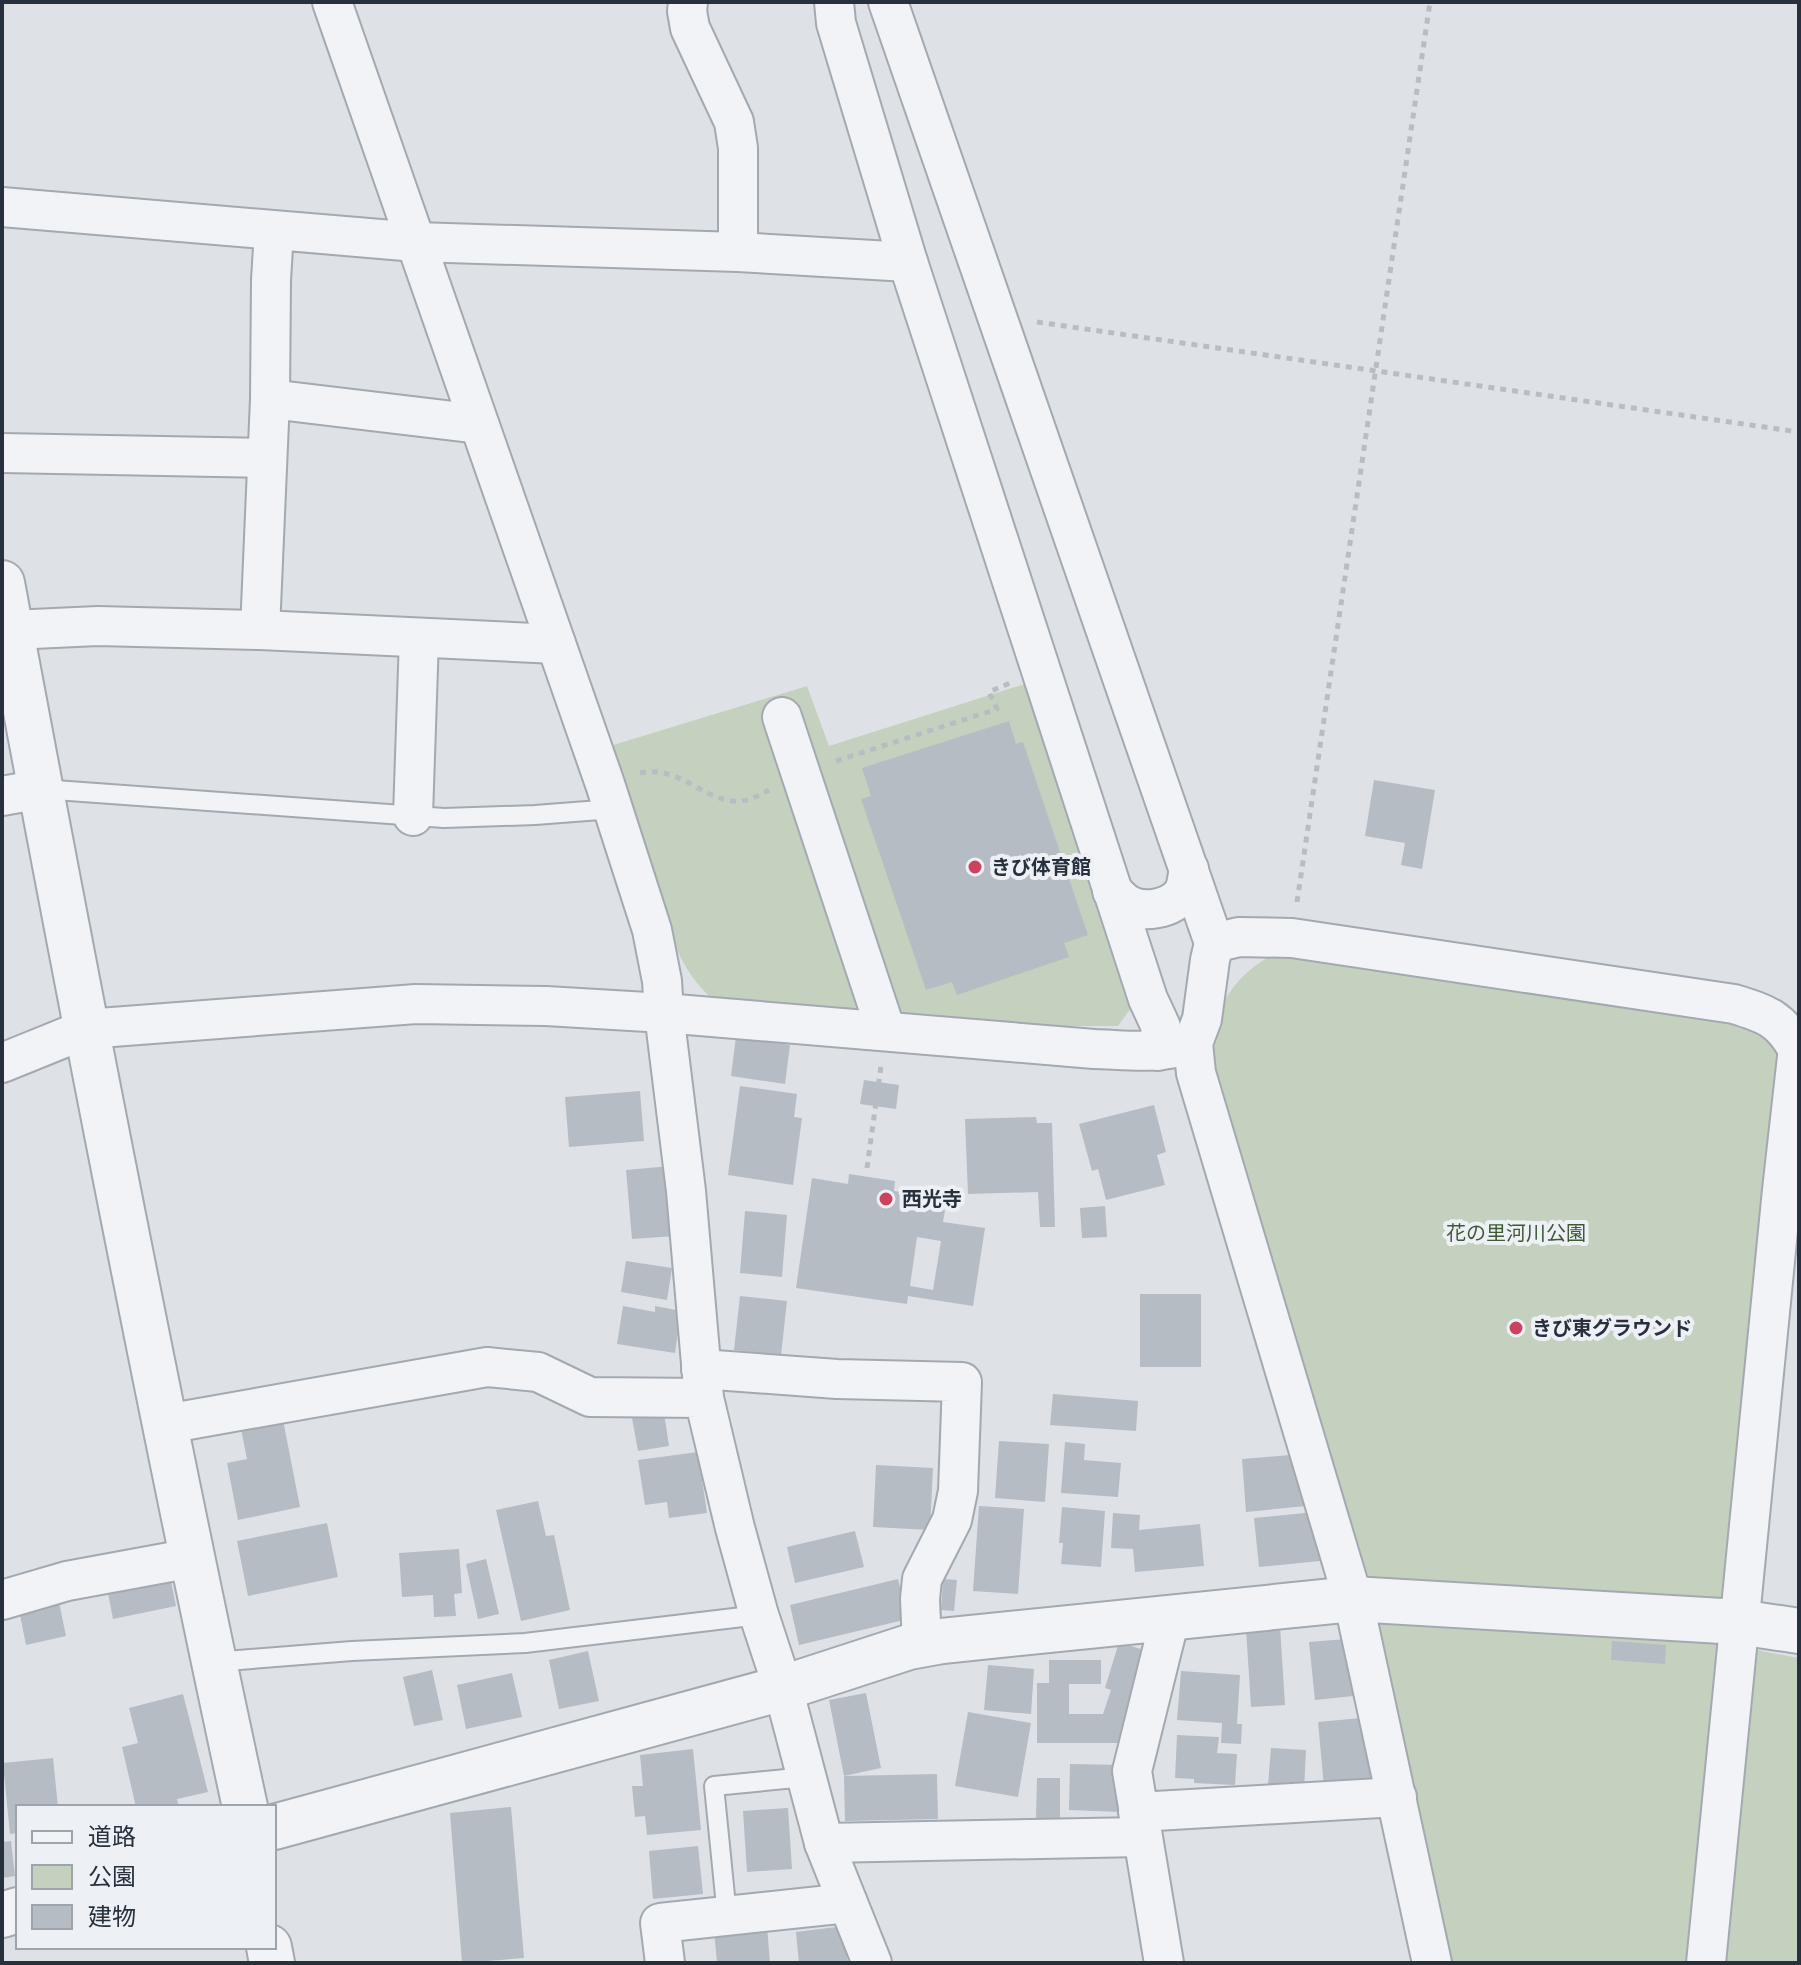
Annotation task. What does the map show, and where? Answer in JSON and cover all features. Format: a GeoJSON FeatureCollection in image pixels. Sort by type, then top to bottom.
{"type":"FeatureCollection","features":[{"type":"Feature","properties":{"kind":"street"},"geometry":{"type":"LineString","coordinates":[[332,2],[646,906],[662,981],[686,1191],[703,1384],[735,1528],[783,1688],[824,1843],[872,1963]]}},
{"type":"Feature","properties":{"kind":"street"},"geometry":{"type":"LineString","coordinates":[[688,2],[690,28],[734,122],[738,148],[738,252]]}},
{"type":"Feature","properties":{"kind":"street"},"geometry":{"type":"LineString","coordinates":[[834,2],[836,23],[908,262],[1148,999],[1161,1027],[1196,1073],[1353,1599],[1432,1963]]}},
{"type":"Feature","properties":{"kind":"street"},"geometry":{"type":"LineString","coordinates":[[2,1063],[86,1029],[416,1004],[546,1006],[664,1013],[1094,1049],[1176,1047],[1202,1019],[1214,943],[888,2]]}},
{"type":"Feature","properties":{"kind":"street"},"geometry":{"type":"LineString","coordinates":[[2,207],[416,242],[738,252],[908,262]]}},
{"type":"Feature","properties":{"kind":"street"},"geometry":{"type":"LineString","coordinates":[[260,630],[274,231]]}},
{"type":"Feature","properties":{"kind":"street"},"geometry":{"type":"LineString","coordinates":[[270,399],[479,424]]}},
{"type":"Feature","properties":{"kind":"street"},"geometry":{"type":"LineString","coordinates":[[2,453],[266,458]]}},
{"type":"Feature","properties":{"kind":"street"},"geometry":{"type":"LineString","coordinates":[[2,583],[21,792],[86,1029],[245,1805]]}},
{"type":"Feature","properties":{"kind":"street"},"geometry":{"type":"LineString","coordinates":[[10,650],[98,626],[556,644]]}},
{"type":"Feature","properties":{"kind":"street"},"geometry":{"type":"LineString","coordinates":[[413,816],[419,638]]}},
{"type":"Feature","properties":{"kind":"street"},"geometry":{"type":"LineString","coordinates":[[782,717],[886,1031]]}},
{"type":"Feature","properties":{"kind":"street"},"geometry":{"type":"LineString","coordinates":[[1112,891],[1138,909],[1171,904],[1181,895],[1189,869]]}},
{"type":"Feature","properties":{"kind":"street"},"geometry":{"type":"LineString","coordinates":[[1214,943],[1239,937],[1292,938],[1734,1004],[1777,1021],[1798,1044],[1767,1626],[1706,1963]]}},
{"type":"Feature","properties":{"kind":"street"},"geometry":{"type":"LineString","coordinates":[[166,1424],[487,1367],[538,1372],[590,1397],[703,1384],[837,1379],[962,1382],[958,1491],[952,1520],[922,1579],[922,1645]]}},
{"type":"Feature","properties":{"kind":"street"},"geometry":{"type":"LineString","coordinates":[[2,1600],[67,1581],[192,1558]]}},
{"type":"Feature","properties":{"kind":"street"},"geometry":{"type":"LineString","coordinates":[[276,1826],[783,1688],[922,1645],[979,1637],[1353,1599],[1767,1626]]}},
{"type":"Feature","properties":{"kind":"street"},"geometry":{"type":"LineString","coordinates":[[1164,1963],[1132,1771],[1170,1618]]}},
{"type":"Feature","properties":{"kind":"street"},"geometry":{"type":"LineString","coordinates":[[824,1843],[1140,1825],[1397,1797]]}},
{"type":"Feature","properties":{"kind":"street"},"geometry":{"type":"LineString","coordinates":[[665,1963],[660,1923],[848,1903]]}},
{"type":"Feature","properties":{"kind":"lane"},"geometry":{"type":"LineString","coordinates":[[21,792],[444,818],[481,817],[609,797]]}},
{"type":"Feature","properties":{"kind":"lane"},"geometry":{"type":"LineString","coordinates":[[214,1662],[352,1651],[525,1643],[759,1615]]}},
{"type":"Feature","properties":{"kind":"lane"},"geometry":{"type":"LineString","coordinates":[[727,1916],[714,1786],[806,1777]]}},
{"type":"Feature","properties":{"kind":"path"},"geometry":{"type":"LineString","coordinates":[[1292,938],[1430,2]]}},
{"type":"Feature","properties":{"kind":"path"},"geometry":{"type":"LineString","coordinates":[[1001,325],[1046,322],[1799,432]]}},
{"type":"Feature","properties":{"kind":"path"},"geometry":{"type":"LineString","coordinates":[[609,797],[637,773],[656,772],[683,779],[731,801],[754,798],[801,774],[997,709],[989,692],[1040,671]]}},
{"type":"Feature","properties":{"kind":"path"},"geometry":{"type":"LineString","coordinates":[[867,1168],[886,1031]]}},
{"type":"Feature","properties":{"kind":"green space"},"geometry":{"type":"Polygon","coordinates":[[[1031,682],[1139,997],[1118,1026],[1036,1026],[712,999],[706,993],[677,950],[610,746],[807,686],[829,746],[1031,682]]]}},
{"type":"Feature","properties":{"kind":"green space","name":"きび東グラウンド"},"geometry":{"type":"Polygon","coordinates":[[[1285,949],[1753,1026],[1780,1058],[1782,1064],[1725,1644],[1799,1658],[1799,1963],[1444,1963],[1207,1061],[1215,1022],[1226,998],[1251,969],[1285,949]]]}},
{"type":"Feature","properties":{"kind":"building","name":"きび体育館"},"geometry":{"type":"Polygon","coordinates":[[[1009,721],[1016,744],[1023,742],[1088,935],[1064,943],[1069,957],[957,995],[952,982],[926,990],[861,799],[871,796],[862,768],[1009,721]]]}},
{"type":"Feature","properties":{"kind":"building"},"geometry":{"type":"Polygon","coordinates":[[[1374,780],[1435,790],[1422,869],[1401,865],[1405,843],[1365,836],[1374,780]]]}},
{"type":"Feature","properties":{"kind":"building"},"geometry":{"type":"Polygon","coordinates":[[[736,1037],[790,1045],[785,1084],[731,1076],[736,1037]]]}},
{"type":"Feature","properties":{"kind":"building"},"geometry":{"type":"Polygon","coordinates":[[[864,1080],[899,1085],[896,1109],[860,1104],[864,1080]]]}},
{"type":"Feature","properties":{"kind":"building"},"geometry":{"type":"Polygon","coordinates":[[[740,1086],[797,1094],[794,1117],[802,1118],[793,1185],[728,1175],[740,1086]]]}},
{"type":"Feature","properties":{"kind":"building"},"geometry":{"type":"Polygon","coordinates":[[[640,1091],[644,1141],[569,1147],[565,1097],[640,1091]]]}},
{"type":"Feature","properties":{"kind":"building"},"geometry":{"type":"Polygon","coordinates":[[[1154,1105],[1166,1152],[1157,1155],[1165,1185],[1106,1200],[1098,1169],[1092,1171],[1079,1124],[1154,1105]]]}},
{"type":"Feature","properties":{"kind":"building"},"geometry":{"type":"Polygon","coordinates":[[[1036,1117],[1037,1123],[1052,1123],[1055,1227],[1040,1227],[1038,1192],[968,1194],[965,1119],[1036,1117]]]}},
{"type":"Feature","properties":{"kind":"building"},"geometry":{"type":"Polygon","coordinates":[[[670,1166],[676,1236],[632,1239],[626,1170],[670,1166]]]}},
{"type":"Feature","properties":{"kind":"building"},"geometry":{"type":"Polygon","coordinates":[[[849,1174],[895,1181],[894,1191],[923,1195],[922,1206],[945,1210],[943,1222],[985,1228],[973,1306],[908,1296],[907,1304],[796,1288],[812,1178],[848,1184],[849,1174]],[[917,1237],[910,1286],[933,1290],[941,1241],[917,1237]]]}},
{"type":"Feature","properties":{"kind":"building"},"geometry":{"type":"Polygon","coordinates":[[[1105,1206],[1107,1237],[1082,1238],[1080,1208],[1105,1206]]]}},
{"type":"Feature","properties":{"kind":"building"},"geometry":{"type":"Polygon","coordinates":[[[745,1211],[787,1215],[782,1277],[740,1273],[745,1211]]]}},
{"type":"Feature","properties":{"kind":"building"},"geometry":{"type":"Polygon","coordinates":[[[626,1261],[672,1268],[667,1300],[621,1292],[626,1261]]]}},
{"type":"Feature","properties":{"kind":"building"},"geometry":{"type":"Polygon","coordinates":[[[1140,1294],[1201,1294],[1201,1367],[1140,1367],[1140,1294]]]}},
{"type":"Feature","properties":{"kind":"building"},"geometry":{"type":"Polygon","coordinates":[[[740,1296],[787,1301],[781,1355],[734,1350],[740,1296]]]}},
{"type":"Feature","properties":{"kind":"building"},"geometry":{"type":"Polygon","coordinates":[[[623,1306],[655,1312],[655,1306],[681,1311],[675,1353],[617,1344],[623,1306]]]}},
{"type":"Feature","properties":{"kind":"building"},"geometry":{"type":"Polygon","coordinates":[[[1053,1394],[1138,1401],[1136,1431],[1050,1425],[1053,1394]]]}},
{"type":"Feature","properties":{"kind":"building"},"geometry":{"type":"Polygon","coordinates":[[[664,1413],[669,1446],[638,1451],[632,1418],[664,1413]]]}},
{"type":"Feature","properties":{"kind":"building"},"geometry":{"type":"Polygon","coordinates":[[[283,1420],[300,1507],[238,1520],[227,1463],[247,1459],[241,1429],[283,1420]]]}},
{"type":"Feature","properties":{"kind":"building"},"geometry":{"type":"Polygon","coordinates":[[[999,1441],[1049,1444],[1045,1502],[995,1498],[999,1441]]]}},
{"type":"Feature","properties":{"kind":"building"},"geometry":{"type":"Polygon","coordinates":[[[1065,1442],[1085,1444],[1084,1460],[1121,1463],[1118,1497],[1061,1493],[1065,1442]]]}},
{"type":"Feature","properties":{"kind":"building"},"geometry":{"type":"Polygon","coordinates":[[[698,1452],[707,1513],[669,1518],[667,1502],[645,1505],[638,1460],[698,1452]]]}},
{"type":"Feature","properties":{"kind":"building"},"geometry":{"type":"Polygon","coordinates":[[[1301,1454],[1306,1506],[1246,1512],[1242,1459],[1301,1454]]]}},
{"type":"Feature","properties":{"kind":"building"},"geometry":{"type":"Polygon","coordinates":[[[876,1465],[933,1468],[930,1530],[873,1527],[876,1465]]]}},
{"type":"Feature","properties":{"kind":"building"},"geometry":{"type":"Polygon","coordinates":[[[538,1501],[546,1536],[554,1535],[570,1610],[521,1621],[496,1510],[538,1501]]]}},
{"type":"Feature","properties":{"kind":"building"},"geometry":{"type":"Polygon","coordinates":[[[979,1506],[1024,1509],[1018,1594],[973,1591],[979,1506]]]}},
{"type":"Feature","properties":{"kind":"building"},"geometry":{"type":"Polygon","coordinates":[[[1062,1507],[1105,1511],[1101,1567],[1061,1564],[1062,1507]]]}},
{"type":"Feature","properties":{"kind":"building"},"geometry":{"type":"Polygon","coordinates":[[[1315,1512],[1320,1561],[1259,1567],[1254,1518],[1315,1512]]]}},
{"type":"Feature","properties":{"kind":"building"},"geometry":{"type":"Polygon","coordinates":[[[1113,1513],[1140,1515],[1139,1530],[1200,1524],[1204,1566],[1135,1572],[1133,1549],[1111,1548],[1113,1513]]]}},
{"type":"Feature","properties":{"kind":"building"},"geometry":{"type":"Polygon","coordinates":[[[327,1523],[338,1577],[248,1596],[237,1541],[327,1523]]]}},
{"type":"Feature","properties":{"kind":"building"},"geometry":{"type":"Polygon","coordinates":[[[855,1531],[864,1567],[795,1583],[787,1547],[855,1531]]]}},
{"type":"Feature","properties":{"kind":"building"},"geometry":{"type":"Polygon","coordinates":[[[459,1549],[462,1593],[454,1594],[456,1616],[434,1617],[433,1595],[402,1597],[399,1553],[459,1549]]]}},
{"type":"Feature","properties":{"kind":"building"},"geometry":{"type":"Polygon","coordinates":[[[486,1559],[499,1614],[478,1619],[466,1564],[486,1559]]]}},
{"type":"Feature","properties":{"kind":"building"},"geometry":{"type":"Polygon","coordinates":[[[898,1579],[908,1619],[799,1645],[790,1605],[898,1579]]]}},
{"type":"Feature","properties":{"kind":"building"},"geometry":{"type":"Polygon","coordinates":[[[943,1579],[957,1580],[954,1611],[941,1610],[943,1579]]]}},
{"type":"Feature","properties":{"kind":"building"},"geometry":{"type":"Polygon","coordinates":[[[171,1581],[176,1606],[113,1619],[108,1593],[171,1581]]]}},
{"type":"Feature","properties":{"kind":"building"},"geometry":{"type":"Polygon","coordinates":[[[59,1602],[66,1636],[26,1645],[19,1610],[59,1602]]]}},
{"type":"Feature","properties":{"kind":"building"},"geometry":{"type":"Polygon","coordinates":[[[1280,1626],[1285,1705],[1251,1707],[1246,1628],[1280,1626]]]}},
{"type":"Feature","properties":{"kind":"building"},"geometry":{"type":"Polygon","coordinates":[[[1358,1638],[1363,1695],[1315,1700],[1309,1642],[1358,1638]]]}},
{"type":"Feature","properties":{"kind":"building"},"geometry":{"type":"Polygon","coordinates":[[[1612,1641],[1666,1645],[1665,1664],[1611,1660],[1612,1641]]]}},
{"type":"Feature","properties":{"kind":"building"},"geometry":{"type":"Polygon","coordinates":[[[1119,1642],[1153,1653],[1131,1743],[1037,1743],[1037,1683],[1049,1683],[1049,1660],[1101,1660],[1101,1684],[1069,1684],[1069,1714],[1103,1714],[1111,1690],[1105,1688],[1119,1642]]]}},
{"type":"Feature","properties":{"kind":"building"},"geometry":{"type":"Polygon","coordinates":[[[588,1651],[599,1701],[559,1709],[549,1660],[588,1651]]]}},
{"type":"Feature","properties":{"kind":"building"},"geometry":{"type":"Polygon","coordinates":[[[988,1665],[1034,1669],[1031,1714],[984,1710],[988,1665]]]}},
{"type":"Feature","properties":{"kind":"building"},"geometry":{"type":"Polygon","coordinates":[[[432,1670],[443,1720],[414,1726],[403,1677],[432,1670]]]}},
{"type":"Feature","properties":{"kind":"building"},"geometry":{"type":"Polygon","coordinates":[[[1181,1671],[1240,1675],[1237,1724],[1242,1724],[1241,1744],[1221,1743],[1222,1723],[1177,1720],[1181,1671]]]}},
{"type":"Feature","properties":{"kind":"building"},"geometry":{"type":"Polygon","coordinates":[[[512,1673],[522,1717],[466,1729],[457,1685],[512,1673]]]}},
{"type":"Feature","properties":{"kind":"building"},"geometry":{"type":"Polygon","coordinates":[[[866,1693],[881,1768],[844,1776],[829,1700],[866,1693]]]}},
{"type":"Feature","properties":{"kind":"building"},"geometry":{"type":"Polygon","coordinates":[[[183,1694],[208,1792],[177,1799],[178,1805],[136,1805],[122,1747],[138,1743],[129,1708],[183,1694]]]}},
{"type":"Feature","properties":{"kind":"building"},"geometry":{"type":"Polygon","coordinates":[[[968,1712],[1031,1723],[1018,1797],[955,1786],[968,1712]]]}},
{"type":"Feature","properties":{"kind":"building"},"geometry":{"type":"Polygon","coordinates":[[[1372,1717],[1378,1782],[1324,1787],[1318,1722],[1372,1717]]]}},
{"type":"Feature","properties":{"kind":"building"},"geometry":{"type":"Polygon","coordinates":[[[1177,1735],[1219,1737],[1217,1753],[1237,1754],[1235,1785],[1194,1783],[1194,1779],[1175,1778],[1177,1735]]]}},
{"type":"Feature","properties":{"kind":"building"},"geometry":{"type":"Polygon","coordinates":[[[1271,1748],[1306,1750],[1304,1789],[1268,1786],[1271,1748]]]}},
{"type":"Feature","properties":{"kind":"building"},"geometry":{"type":"Polygon","coordinates":[[[693,1749],[701,1830],[647,1835],[645,1816],[635,1817],[632,1786],[643,1786],[640,1755],[693,1749]]]}},
{"type":"Feature","properties":{"kind":"building"},"geometry":{"type":"Polygon","coordinates":[[[53,1758],[58,1805],[16,1805],[16,1833],[10,1834],[3,1763],[53,1758]]]}},
{"type":"Feature","properties":{"kind":"building"},"geometry":{"type":"Polygon","coordinates":[[[1070,1764],[1122,1765],[1121,1812],[1069,1810],[1070,1764]]]}},
{"type":"Feature","properties":{"kind":"building"},"geometry":{"type":"Polygon","coordinates":[[[937,1774],[938,1819],[845,1821],[844,1776],[937,1774]]]}},
{"type":"Feature","properties":{"kind":"building"},"geometry":{"type":"Polygon","coordinates":[[[1037,1778],[1060,1778],[1060,1818],[1036,1818],[1037,1778]]]}},
{"type":"Feature","properties":{"kind":"building"},"geometry":{"type":"Polygon","coordinates":[[[511,1807],[524,1958],[462,1963],[450,1813],[511,1807]]]}},
{"type":"Feature","properties":{"kind":"building"},"geometry":{"type":"Polygon","coordinates":[[[788,1808],[792,1869],[747,1872],[743,1811],[788,1808]]]}},
{"type":"Feature","properties":{"kind":"building"},"geometry":{"type":"Polygon","coordinates":[[[11,1841],[15,1876],[2,1878],[2,1842],[11,1841]]]}},
{"type":"Feature","properties":{"kind":"building"},"geometry":{"type":"Polygon","coordinates":[[[698,1846],[703,1894],[653,1899],[649,1851],[698,1846]]]}},
{"type":"Feature","properties":{"kind":"building"},"geometry":{"type":"Polygon","coordinates":[[[767,1926],[770,1963],[717,1963],[714,1931],[767,1926]]]}},
{"type":"Feature","properties":{"kind":"building"},"geometry":{"type":"Polygon","coordinates":[[[844,1926],[848,1963],[799,1963],[796,1932],[844,1926]]]}},
{"type":"Feature","properties":{"kind":"place","name":"きび体育館"},"geometry":{"type":"Point","coordinates":[975,867]}},
{"type":"Feature","properties":{"kind":"place","name":"西光寺"},"geometry":{"type":"Point","coordinates":[886,1199]}},
{"type":"Feature","properties":{"kind":"place","name":"きび東グラウンド"},"geometry":{"type":"Point","coordinates":[1516,1328]}},
{"type":"Feature","properties":{"kind":"park label","name":"花の里河川公園"},"geometry":{"type":"Point","coordinates":[1516,1233]}}]}
